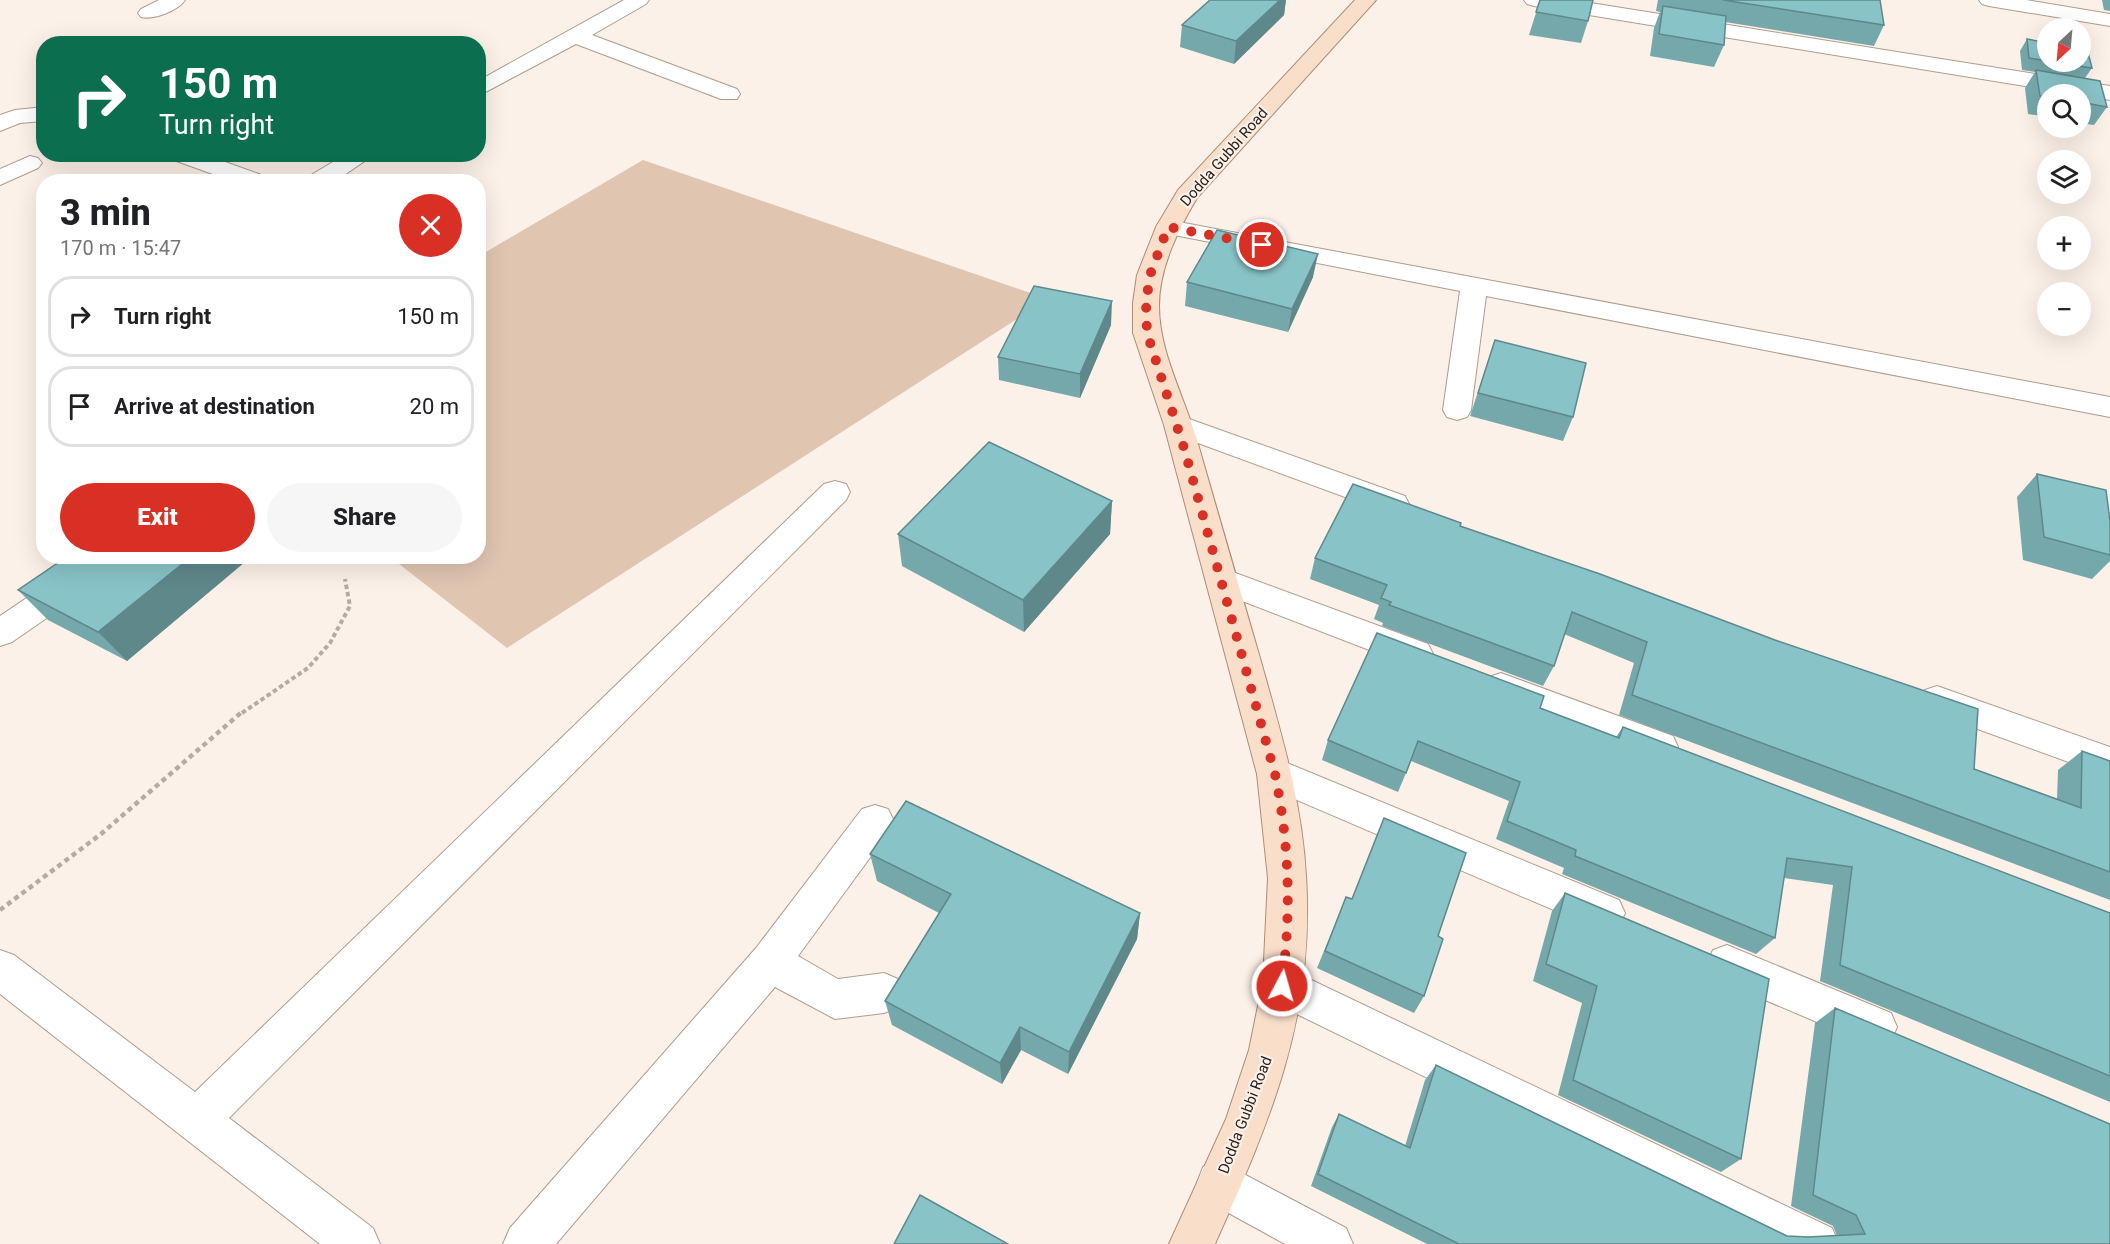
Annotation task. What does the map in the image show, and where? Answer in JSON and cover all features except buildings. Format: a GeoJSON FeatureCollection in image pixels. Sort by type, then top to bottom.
{"type":"FeatureCollection","features":[{"type":"Feature","properties":{"kind":"main road","name":"Dodda Gubbi Road"},"geometry":{"type":"LineString","coordinates":[[1192,1244],[1248,1115],[1266,1061],[1282,986],[1289,926],[1289,873],[1284,821],[1275,774],[1178,426],[1147,333],[1146,303],[1150,275],[1168,227],[1187,195],[1366,0]]}},
{"type":"Feature","properties":{"kind":"street"},"geometry":{"type":"LineString","coordinates":[[148,13],[175,0]]}},
{"type":"Feature","properties":{"kind":"street"},"geometry":{"type":"LineString","coordinates":[[486,86],[639,0]]}},
{"type":"Feature","properties":{"kind":"street"},"geometry":{"type":"LineString","coordinates":[[1534,0],[2110,93]]}},
{"type":"Feature","properties":{"kind":"street"},"geometry":{"type":"LineString","coordinates":[[1992,0],[2110,20]]}},
{"type":"Feature","properties":{"kind":"street"},"geometry":{"type":"LineString","coordinates":[[575,36],[729,94]]}},
{"type":"Feature","properties":{"kind":"street"},"geometry":{"type":"LineString","coordinates":[[0,124],[15,117],[36,115]]}},
{"type":"Feature","properties":{"kind":"street"},"geometry":{"type":"LineString","coordinates":[[202,162],[236,174]]}},
{"type":"Feature","properties":{"kind":"street"},"geometry":{"type":"LineString","coordinates":[[330,174],[350,162]]}},
{"type":"Feature","properties":{"kind":"street"},"geometry":{"type":"LineString","coordinates":[[0,178],[30,163]]}},
{"type":"Feature","properties":{"kind":"street"},"geometry":{"type":"LineString","coordinates":[[1168,227],[2110,407]]}},
{"type":"Feature","properties":{"kind":"street"},"geometry":{"type":"LineString","coordinates":[[1457,410],[1474,285]]}},
{"type":"Feature","properties":{"kind":"street"},"geometry":{"type":"LineString","coordinates":[[1178,426],[1425,515]]}},
{"type":"Feature","properties":{"kind":"street"},"geometry":{"type":"LineString","coordinates":[[197,1120],[836,492]]}},
{"type":"Feature","properties":{"kind":"street"},"geometry":{"type":"LineString","coordinates":[[0,633],[102,564]]}},
{"type":"Feature","properties":{"kind":"street"},"geometry":{"type":"LineString","coordinates":[[1222,580],[1688,758]]}},
{"type":"Feature","properties":{"kind":"street"},"geometry":{"type":"LineString","coordinates":[[1908,689],[2110,762]]}},
{"type":"Feature","properties":{"kind":"street"},"geometry":{"type":"LineString","coordinates":[[1275,774],[1638,926]]}},
{"type":"Feature","properties":{"kind":"street"},"geometry":{"type":"LineString","coordinates":[[526,1244],[770,962],[875,821]]}},
{"type":"Feature","properties":{"kind":"street"},"geometry":{"type":"LineString","coordinates":[[1693,950],[1912,1042]]}},
{"type":"Feature","properties":{"kind":"street"},"geometry":{"type":"LineString","coordinates":[[770,962],[835,999],[884,993]]}},
{"type":"Feature","properties":{"kind":"street"},"geometry":{"type":"LineString","coordinates":[[0,969],[357,1244]]}},
{"type":"Feature","properties":{"kind":"street"},"geometry":{"type":"LineString","coordinates":[[1282,986],[1816,1244]]}},
{"type":"Feature","properties":{"kind":"street"},"geometry":{"type":"LineString","coordinates":[[1219,1183],[1330,1244]]}},
{"type":"Feature","properties":{"kind":"path"},"geometry":{"type":"LineString","coordinates":[[0,910],[101,834],[247,708],[308,668],[330,644],[351,606],[345,579]]}},
{"type":"Feature","properties":{"kind":"shaded area"},"geometry":{"type":"Polygon","coordinates":[[[643,160],[1048,299],[507,648],[399,564],[486,564],[486,252],[643,160]]]}},
{"type":"Feature","properties":{"kind":"route"},"geometry":{"type":"LineString","coordinates":[[1262,245],[1168,227],[1150,275],[1146,303],[1147,333],[1178,426],[1275,774],[1284,821],[1289,873],[1289,926],[1282,986]]}}]}
